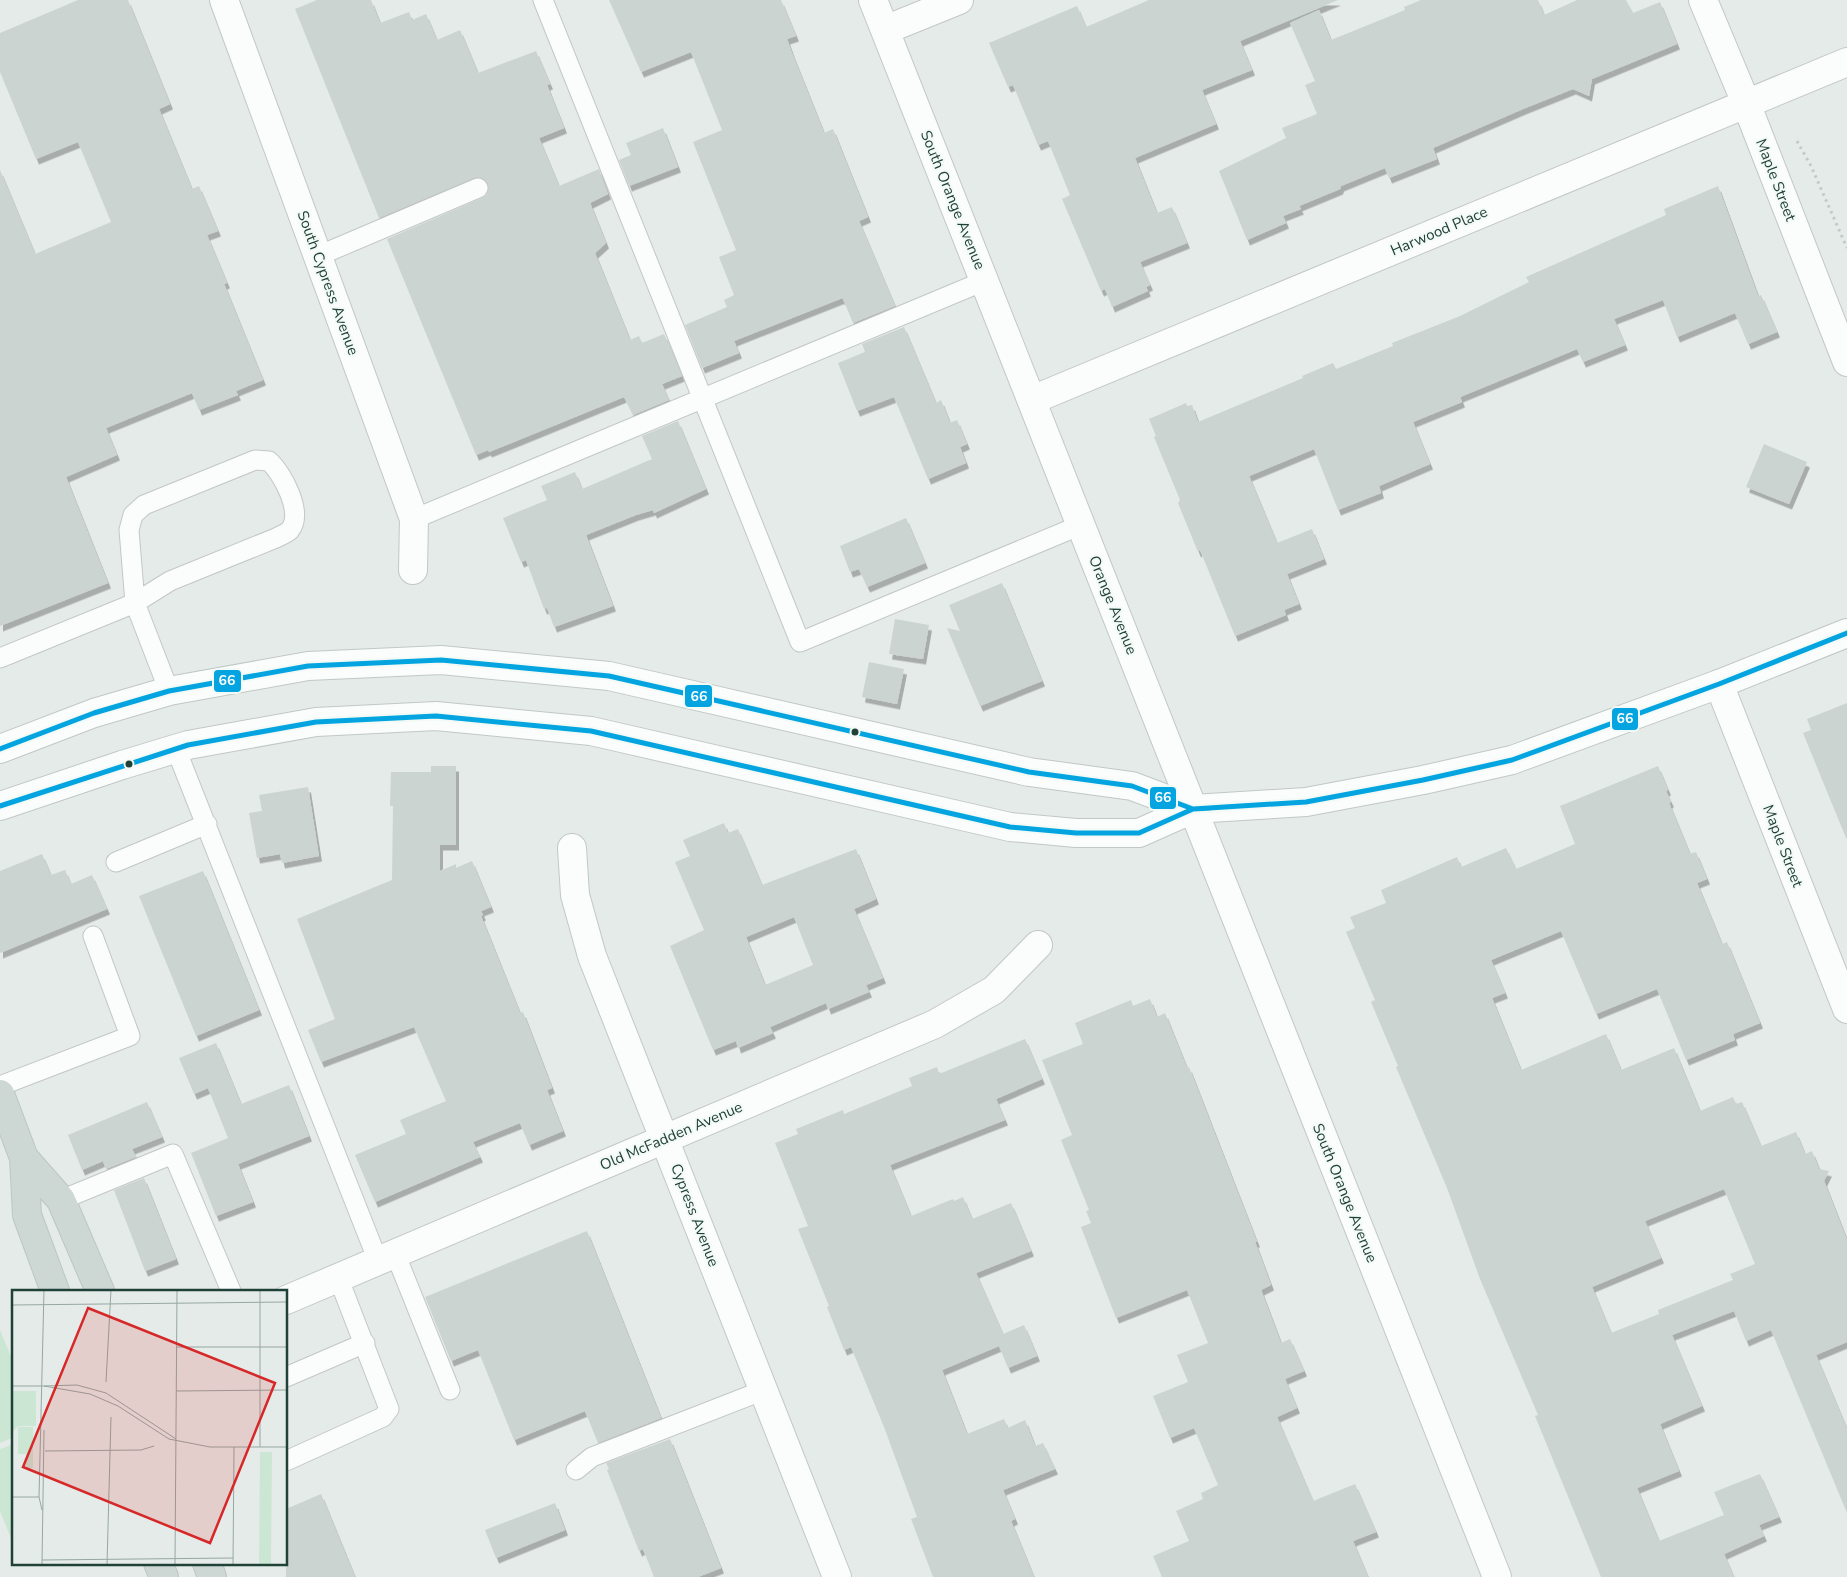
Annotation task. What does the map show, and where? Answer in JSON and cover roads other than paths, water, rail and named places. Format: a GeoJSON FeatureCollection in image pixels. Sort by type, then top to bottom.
{"type":"FeatureCollection","features":[{"type":"Feature","properties":{"kind":"main road"},"geometry":{"type":"LineString","coordinates":[[0,1094],[24,1158],[27,1215],[55,1290]]}},
{"type":"Feature","properties":{"kind":"main road"},"geometry":{"type":"LineString","coordinates":[[24,1158],[61,1200],[100,1290]]}},
{"type":"Feature","properties":{"kind":"main road"},"geometry":{"type":"LineString","coordinates":[[158,1564],[164,1577]]}},
{"type":"Feature","properties":{"kind":"main road"},"geometry":{"type":"LineString","coordinates":[[207,1564],[212,1577]]}},
{"type":"Feature","properties":{"kind":"street","name":"South Cypress Avenue"},"geometry":{"type":"LineString","coordinates":[[224,0],[414,519],[413,570]]}},
{"type":"Feature","properties":{"kind":"street","name":"South Orange Avenue"},"geometry":{"type":"LineString","coordinates":[[873,0],[1032,400]]}},
{"type":"Feature","properties":{"kind":"street"},"geometry":{"type":"LineString","coordinates":[[885,30],[960,0]]}},
{"type":"Feature","properties":{"kind":"street","name":"Maple Street"},"geometry":{"type":"LineString","coordinates":[[1703,0],[1746,103],[1847,362]]}},
{"type":"Feature","properties":{"kind":"street","name":"Harwood Place"},"geometry":{"type":"LineString","coordinates":[[1032,400],[1847,62]]}},
{"type":"Feature","properties":{"kind":"street","name":"Orange Avenue"},"geometry":{"type":"LineString","coordinates":[[1032,400],[1193,809]]}},
{"type":"Feature","properties":{"kind":"street"},"geometry":{"type":"LineString","coordinates":[[0,806],[176,749],[316,722],[436,716],[591,731],[1010,827],[1076,833],[1139,833],[1193,809],[1306,802],[1512,760],[1719,684],[1847,633]]}},
{"type":"Feature","properties":{"kind":"street"},"geometry":{"type":"LineString","coordinates":[[0,749],[94,713],[169,691],[308,666],[441,660],[609,676],[1029,772],[1132,786],[1193,809]]}},
{"type":"Feature","properties":{"kind":"street","name":"Maple Street"},"geometry":{"type":"LineString","coordinates":[[1719,684],[1847,1009]]}},
{"type":"Feature","properties":{"kind":"street","name":"South Orange Avenue"},"geometry":{"type":"LineString","coordinates":[[1193,809],[1497,1577]]}},
{"type":"Feature","properties":{"kind":"street","name":"Cypress Avenue"},"geometry":{"type":"LineString","coordinates":[[572,848],[575,895],[592,956],[837,1577]]}},
{"type":"Feature","properties":{"kind":"street","name":"Old McFadden Avenue"},"geometry":{"type":"LineString","coordinates":[[288,1299],[935,1024],[994,990],[1038,945]]}},
{"type":"Feature","properties":{"kind":"lane"},"geometry":{"type":"LineString","coordinates":[[543,0],[800,642],[1081,525]]}},
{"type":"Feature","properties":{"kind":"lane"},"geometry":{"type":"LineString","coordinates":[[318,256],[478,188]]}},
{"type":"Feature","properties":{"kind":"lane"},"geometry":{"type":"LineString","coordinates":[[414,519],[984,281]]}},
{"type":"Feature","properties":{"kind":"lane"},"geometry":{"type":"LineString","coordinates":[[0,658],[135,603],[170,581],[276,538],[290,530],[294,517],[292,501],[278,470],[269,461],[255,460],[246,463],[144,505],[133,515],[129,530],[135,603],[169,691]]}},
{"type":"Feature","properties":{"kind":"lane"},"geometry":{"type":"LineString","coordinates":[[176,749],[386,1257],[450,1390]]}},
{"type":"Feature","properties":{"kind":"lane"},"geometry":{"type":"LineString","coordinates":[[116,862],[207,824]]}},
{"type":"Feature","properties":{"kind":"lane"},"geometry":{"type":"LineString","coordinates":[[0,1086],[130,1036],[93,936]]}},
{"type":"Feature","properties":{"kind":"lane"},"geometry":{"type":"LineString","coordinates":[[61,1200],[173,1154],[231,1290]]}},
{"type":"Feature","properties":{"kind":"lane"},"geometry":{"type":"LineString","coordinates":[[288,1460],[383,1417],[389,1409],[338,1277]]}},
{"type":"Feature","properties":{"kind":"lane"},"geometry":{"type":"LineString","coordinates":[[288,1377],[365,1343]]}},
{"type":"Feature","properties":{"kind":"lane"},"geometry":{"type":"LineString","coordinates":[[576,1470],[592,1457],[764,1390]]}}]}
